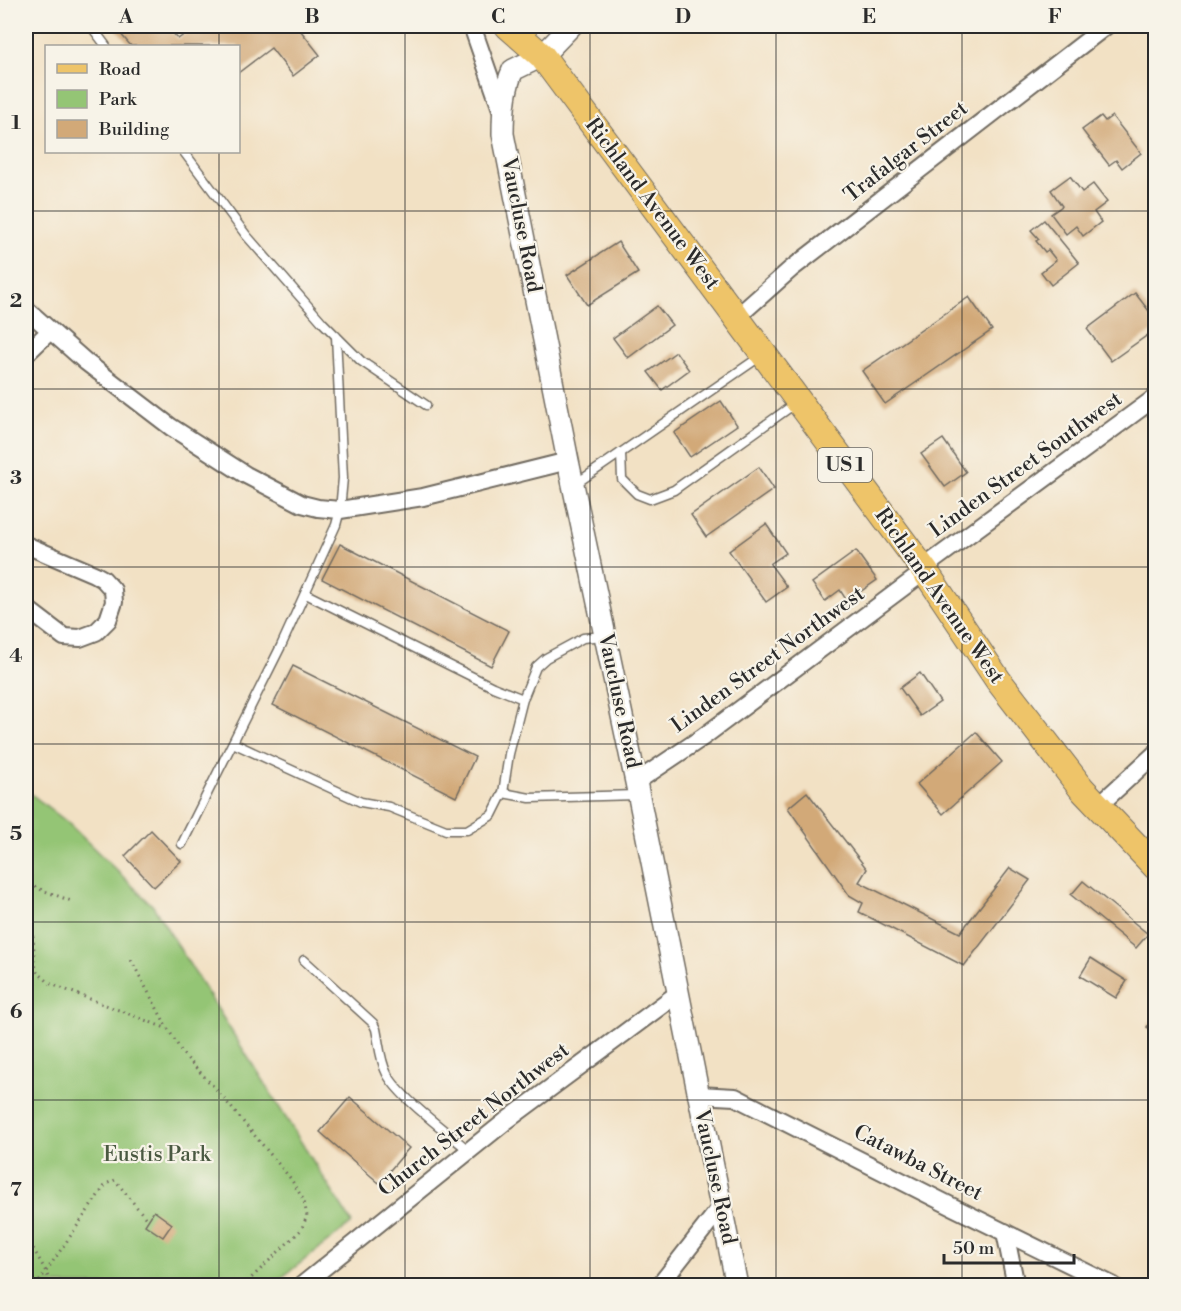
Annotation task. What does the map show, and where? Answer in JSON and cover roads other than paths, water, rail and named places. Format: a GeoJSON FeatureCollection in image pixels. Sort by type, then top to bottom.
{"type":"FeatureCollection","features":[{"type":"Feature","properties":{"kind":"main road","name":"Richland Avenue West"},"geometry":{"type":"LineString","coordinates":[[508,26],[542,56],[737,317],[797,402],[925,571],[998,680],[1082,789],[1155,867]]}},
{"type":"Feature","properties":{"kind":"main road","name":"Richland Avenue West"},"geometry":{"type":"LineString","coordinates":[[532,26],[542,56]]}},
{"type":"Feature","properties":{"kind":"street"},"geometry":{"type":"LineString","coordinates":[[472,26],[503,116]]}},
{"type":"Feature","properties":{"kind":"street"},"geometry":{"type":"LineString","coordinates":[[542,56],[571,26]]}},
{"type":"Feature","properties":{"kind":"street","name":"Trafalgar Street"},"geometry":{"type":"LineString","coordinates":[[737,317],[791,269],[1106,26]]}},
{"type":"Feature","properties":{"kind":"street","name":"Vaucluse Road"},"geometry":{"type":"LineString","coordinates":[[542,56],[513,70],[503,116],[503,134],[737,1286]]}},
{"type":"Feature","properties":{"kind":"street"},"geometry":{"type":"LineString","coordinates":[[26,309],[128,396],[171,427],[246,475],[302,504],[340,510],[423,497],[568,461]]}},
{"type":"Feature","properties":{"kind":"street"},"geometry":{"type":"LineString","coordinates":[[26,354],[50,331]]}},
{"type":"Feature","properties":{"kind":"street","name":"Linden Street Southwest"},"geometry":{"type":"LineString","coordinates":[[925,571],[934,560],[1155,398]]}},
{"type":"Feature","properties":{"kind":"street"},"geometry":{"type":"LineString","coordinates":[[26,545],[103,579],[113,590],[114,602],[108,620],[96,632],[80,638],[64,637],[26,608]]}},
{"type":"Feature","properties":{"kind":"street","name":"Linden Street Northwest"},"geometry":{"type":"LineString","coordinates":[[637,788],[925,571]]}},
{"type":"Feature","properties":{"kind":"street"},"geometry":{"type":"LineString","coordinates":[[1098,806],[1155,753]]}},
{"type":"Feature","properties":{"kind":"street","name":"Church Street Northwest"},"geometry":{"type":"LineString","coordinates":[[302,1286],[545,1090],[677,994]]}},
{"type":"Feature","properties":{"kind":"street","name":"Catawba Street"},"geometry":{"type":"LineString","coordinates":[[698,1095],[735,1097],[1114,1286]]}},
{"type":"Feature","properties":{"kind":"street"},"geometry":{"type":"LineString","coordinates":[[659,1286],[720,1208]]}},
{"type":"Feature","properties":{"kind":"street"},"geometry":{"type":"LineString","coordinates":[[1005,1232],[1016,1286]]}},
{"type":"Feature","properties":{"kind":"lane"},"geometry":{"type":"LineString","coordinates":[[91,26],[105,45]]}},
{"type":"Feature","properties":{"kind":"lane"},"geometry":{"type":"LineString","coordinates":[[185,153],[246,235],[336,336],[361,361],[426,405]]}},
{"type":"Feature","properties":{"kind":"lane"},"geometry":{"type":"LineString","coordinates":[[182,844],[306,594],[336,525],[343,478],[336,336]]}},
{"type":"Feature","properties":{"kind":"lane"},"geometry":{"type":"LineString","coordinates":[[574,486],[764,354]]}},
{"type":"Feature","properties":{"kind":"lane"},"geometry":{"type":"LineString","coordinates":[[621,453],[622,479],[637,494],[650,500],[674,490],[797,402]]}},
{"type":"Feature","properties":{"kind":"lane"},"geometry":{"type":"LineString","coordinates":[[306,594],[493,687],[522,699]]}},
{"type":"Feature","properties":{"kind":"lane"},"geometry":{"type":"LineString","coordinates":[[233,743],[361,802],[389,807],[447,830],[467,830],[492,816],[503,793],[509,754],[522,699],[536,667],[546,658],[583,638],[605,636]]}},
{"type":"Feature","properties":{"kind":"lane"},"geometry":{"type":"LineString","coordinates":[[503,793],[530,798],[637,788]]}},
{"type":"Feature","properties":{"kind":"lane"},"geometry":{"type":"LineString","coordinates":[[304,960],[373,1023],[386,1072],[394,1085],[468,1150]]}},
{"type":"Feature","properties":{"kind":"park label","name":"Eustis Park"},"geometry":{"type":"Point","coordinates":[157,1155]}}]}
